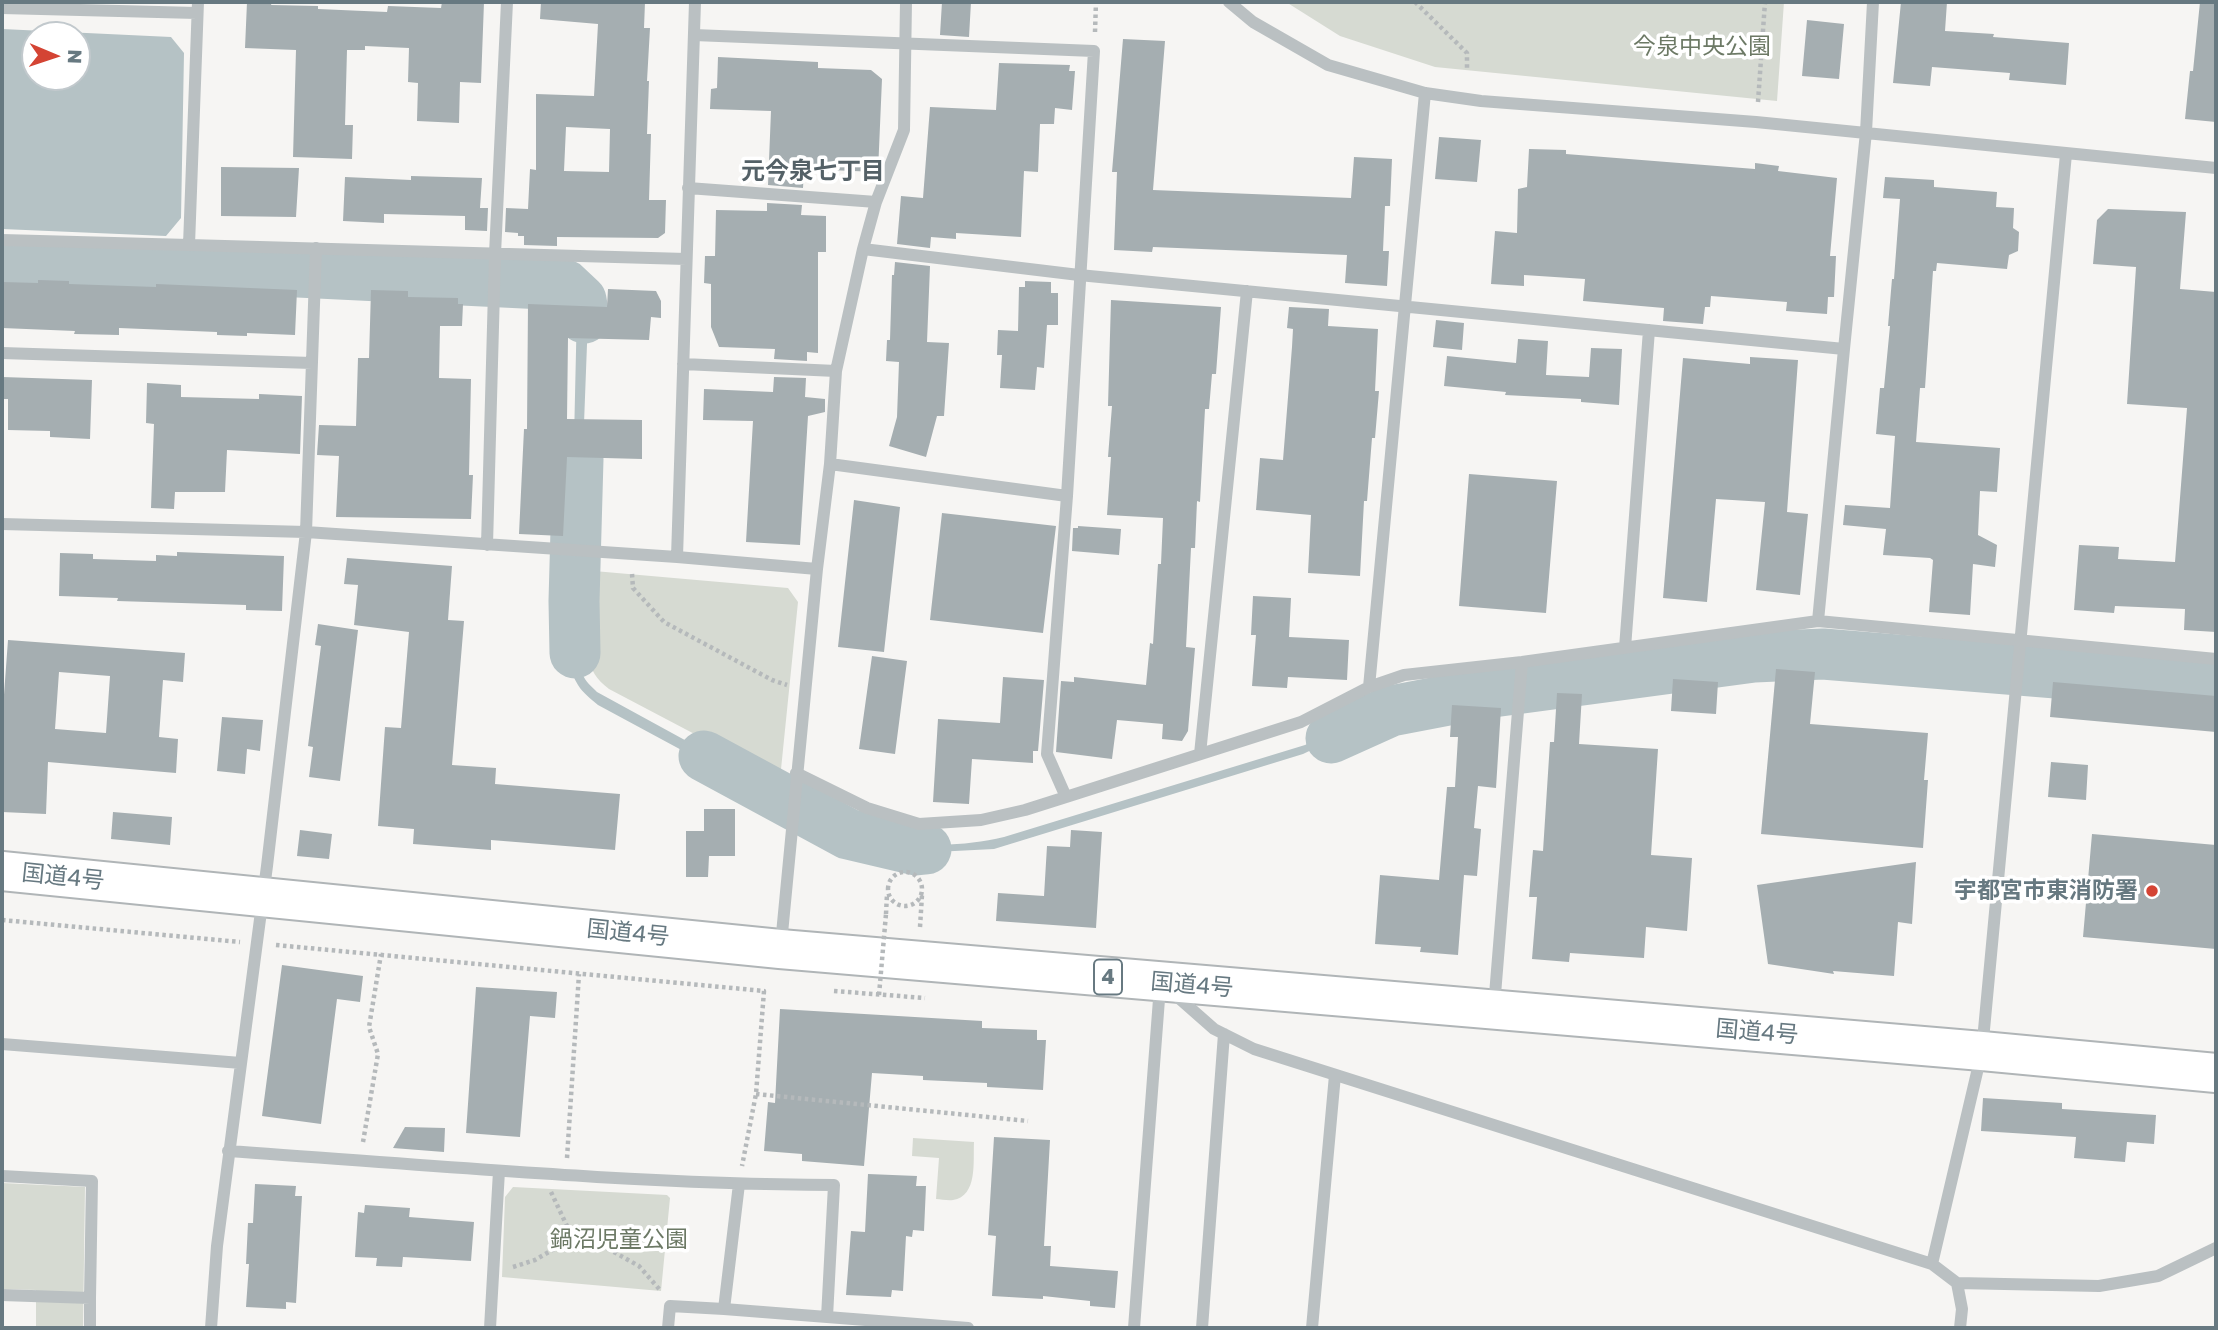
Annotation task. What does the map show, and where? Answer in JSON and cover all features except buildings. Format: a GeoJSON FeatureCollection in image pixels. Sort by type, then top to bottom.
{"type":"FeatureCollection","features":[{"type":"Feature","properties":{"kind":"highway","name":"国道4号"},"geometry":{"type":"LineString","coordinates":[[2,871],[780,949],[2216,1073]]}},
{"type":"Feature","properties":{"kind":"street"},"geometry":{"type":"LineString","coordinates":[[487,545],[495,254],[507,2]]}},
{"type":"Feature","properties":{"kind":"street"},"geometry":{"type":"LineString","coordinates":[[677,557],[695,2]]}},
{"type":"Feature","properties":{"kind":"street"},"geometry":{"type":"LineString","coordinates":[[780,949],[817,569],[830,464],[836,371],[876,202],[904,130],[906,2]]}},
{"type":"Feature","properties":{"kind":"street"},"geometry":{"type":"LineString","coordinates":[[1229,2],[1253,22],[1328,65],[1425,93],[1481,101],[1866,132],[2216,168]]}},
{"type":"Feature","properties":{"kind":"street"},"geometry":{"type":"LineString","coordinates":[[1818,621],[1866,132],[1873,2]]}},
{"type":"Feature","properties":{"kind":"street"},"geometry":{"type":"LineString","coordinates":[[2,8],[197,8],[189,244]]}},
{"type":"Feature","properties":{"kind":"street"},"geometry":{"type":"LineString","coordinates":[[694,35],[1094,51],[1067,496],[1047,754],[1066,797]]}},
{"type":"Feature","properties":{"kind":"street"},"geometry":{"type":"LineString","coordinates":[[1369,687],[1425,93]]}},
{"type":"Feature","properties":{"kind":"street"},"geometry":{"type":"LineString","coordinates":[[1932,1264],[1982,1051],[2066,154]]}},
{"type":"Feature","properties":{"kind":"street"},"geometry":{"type":"LineString","coordinates":[[688,188],[876,202]]}},
{"type":"Feature","properties":{"kind":"street"},"geometry":{"type":"LineString","coordinates":[[2,240],[686,258]]}},
{"type":"Feature","properties":{"kind":"street"},"geometry":{"type":"LineString","coordinates":[[211,1328],[228,1151],[263,897],[306,531],[316,248]]}},
{"type":"Feature","properties":{"kind":"street"},"geometry":{"type":"LineString","coordinates":[[863,249],[1079,275],[1844,349]]}},
{"type":"Feature","properties":{"kind":"street"},"geometry":{"type":"LineString","coordinates":[[1200,754],[1247,291]]}},
{"type":"Feature","properties":{"kind":"street"},"geometry":{"type":"LineString","coordinates":[[1625,648],[1649,330]]}},
{"type":"Feature","properties":{"kind":"street"},"geometry":{"type":"LineString","coordinates":[[2,353],[312,363]]}},
{"type":"Feature","properties":{"kind":"street"},"geometry":{"type":"LineString","coordinates":[[683,364],[836,371]]}},
{"type":"Feature","properties":{"kind":"street"},"geometry":{"type":"LineString","coordinates":[[830,464],[1067,496]]}},
{"type":"Feature","properties":{"kind":"street"},"geometry":{"type":"LineString","coordinates":[[2,524],[306,531],[817,569]]}},
{"type":"Feature","properties":{"kind":"street"},"geometry":{"type":"LineString","coordinates":[[796,773],[867,808],[919,824],[981,820],[1025,810],[1301,722],[1369,687],[1404,675],[1522,662],[1818,621],[2216,659]]}},
{"type":"Feature","properties":{"kind":"street"},"geometry":{"type":"LineString","coordinates":[[1494,1009],[1522,662]]}},
{"type":"Feature","properties":{"kind":"street"},"geometry":{"type":"LineString","coordinates":[[1160,982],[1214,1030],[1254,1049],[1932,1264],[1956,1283],[2099,1286],[2158,1276],[2216,1248]]}},
{"type":"Feature","properties":{"kind":"street"},"geometry":{"type":"LineString","coordinates":[[1134,1328],[1160,982]]}},
{"type":"Feature","properties":{"kind":"street"},"geometry":{"type":"LineString","coordinates":[[1202,1328],[1224,1034]]}},
{"type":"Feature","properties":{"kind":"street"},"geometry":{"type":"LineString","coordinates":[[2,1044],[241,1063]]}},
{"type":"Feature","properties":{"kind":"street"},"geometry":{"type":"LineString","coordinates":[[1312,1328],[1335,1075]]}},
{"type":"Feature","properties":{"kind":"street"},"geometry":{"type":"LineString","coordinates":[[228,1151],[556,1176],[834,1185],[827,1317]]}},
{"type":"Feature","properties":{"kind":"street"},"geometry":{"type":"LineString","coordinates":[[490,1328],[499,1171]]}},
{"type":"Feature","properties":{"kind":"street"},"geometry":{"type":"LineString","coordinates":[[2,1176],[92,1181],[90,1328]]}},
{"type":"Feature","properties":{"kind":"street"},"geometry":{"type":"LineString","coordinates":[[724,1309],[739,1184]]}},
{"type":"Feature","properties":{"kind":"street"},"geometry":{"type":"LineString","coordinates":[[1956,1283],[1962,1309],[1960,1328]]}},
{"type":"Feature","properties":{"kind":"street"},"geometry":{"type":"LineString","coordinates":[[2,1295],[90,1298]]}},
{"type":"Feature","properties":{"kind":"street"},"geometry":{"type":"LineString","coordinates":[[668,1328],[670,1306],[968,1328]]}},
{"type":"Feature","properties":{"kind":"path"},"geometry":{"type":"LineString","coordinates":[[1094,51],[1096,2]]}},
{"type":"Feature","properties":{"kind":"path"},"geometry":{"type":"LineString","coordinates":[[1415,2],[1467,53],[1467,70]]}},
{"type":"Feature","properties":{"kind":"path"},"geometry":{"type":"LineString","coordinates":[[1756,122],[1765,2]]}},
{"type":"Feature","properties":{"kind":"path"},"geometry":{"type":"LineString","coordinates":[[632,554],[633,588],[664,622],[772,680],[787,685],[805,686]]}},
{"type":"Feature","properties":{"kind":"path"},"geometry":{"type":"LineString","coordinates":[[879,995],[887,893],[892,876],[903,872],[915,874],[922,884],[919,927]]}},
{"type":"Feature","properties":{"kind":"path"},"geometry":{"type":"LineString","coordinates":[[887,893],[894,902],[904,907],[918,900],[922,890]]}},
{"type":"Feature","properties":{"kind":"path"},"geometry":{"type":"LineString","coordinates":[[2,920],[764,991],[756,1094],[739,1184]]}},
{"type":"Feature","properties":{"kind":"path"},"geometry":{"type":"LineString","coordinates":[[361,1161],[378,1054],[369,1027],[381,954]]}},
{"type":"Feature","properties":{"kind":"path"},"geometry":{"type":"LineString","coordinates":[[579,974],[566,1165],[556,1176],[550,1189],[567,1226],[639,1266],[670,1306]]}},
{"type":"Feature","properties":{"kind":"path"},"geometry":{"type":"LineString","coordinates":[[834,991],[925,998]]}},
{"type":"Feature","properties":{"kind":"path"},"geometry":{"type":"LineString","coordinates":[[756,1094],[1028,1121]]}},
{"type":"Feature","properties":{"kind":"path"},"geometry":{"type":"LineString","coordinates":[[494,1275],[536,1260],[581,1234]]}},
{"type":"Feature","properties":{"kind":"green space","name":"今泉中央公園"},"geometry":{"type":"Polygon","coordinates":[[[1286,2],[1784,2],[1777,101],[1435,67],[1340,36],[1286,2]]]}},
{"type":"Feature","properties":{"kind":"green space"},"geometry":{"type":"Polygon","coordinates":[[[594,571],[788,588],[798,602],[780,779],[609,689],[601,682],[588,655],[594,571]]]}},
{"type":"Feature","properties":{"kind":"green space"},"geometry":{"type":"Polygon","coordinates":[[[913,1138],[974,1142],[974,1168],[967,1192],[951,1200],[936,1199],[939,1158],[912,1156],[913,1138]]]}},
{"type":"Feature","properties":{"kind":"green space"},"geometry":{"type":"Polygon","coordinates":[[[2,1183],[85,1187],[83,1328],[36,1328],[36,1290],[2,1289],[2,1183]]]}},
{"type":"Feature","properties":{"kind":"green space","name":"鍋沼児童公園"},"geometry":{"type":"Polygon","coordinates":[[[513,1187],[667,1195],[670,1198],[661,1291],[502,1277],[505,1197],[513,1187]]]}},
{"type":"Feature","properties":{"kind":"shaded area"},"geometry":{"type":"Polygon","coordinates":[[[2,29],[21,30],[21,91],[91,91],[91,33],[171,37],[184,53],[181,218],[166,236],[2,229],[2,29]]]}},
{"type":"Feature","properties":{"kind":"shaded area"},"geometry":{"type":"Polygon","coordinates":[[[2,264],[276,272],[276,280],[2,272],[2,264]]]}},
{"type":"Feature","properties":{"kind":"shaded area"},"geometry":{"type":"Polygon","coordinates":[[[535,279],[572,286],[582,297],[588,318],[580,529],[572,528],[577,307],[565,293],[554,289],[535,288],[535,279]]]}},
{"type":"Feature","properties":{"kind":"shaded area"},"geometry":{"type":"Polygon","coordinates":[[[570,584],[578,584],[579,657],[583,675],[589,684],[597,692],[767,785],[763,794],[598,705],[582,691],[573,675],[568,650],[570,584]]]}},
{"type":"Feature","properties":{"kind":"shaded area"},"geometry":{"type":"Polygon","coordinates":[[[1820,652],[1970,663],[1970,672],[1819,657],[1549,689],[1549,682],[1820,652]]]}},
{"type":"Feature","properties":{"kind":"shaded area"},"geometry":{"type":"Polygon","coordinates":[[[2078,667],[2216,680],[2216,688],[2078,674],[2078,667]]]}},
{"type":"Feature","properties":{"kind":"shaded area"},"geometry":{"type":"Polygon","coordinates":[[[1492,689],[1492,696],[1397,709],[1303,754],[994,849],[935,852],[901,848],[871,841],[828,823],[832,816],[889,839],[922,844],[955,844],[1004,837],[1305,745],[1395,701],[1492,689]]]}},
{"type":"Feature","properties":{"kind":"waterway"},"geometry":{"type":"LineString","coordinates":[[2,263],[277,271],[565,285],[581,300],[584,318]]}},
{"type":"Feature","properties":{"kind":"waterway"},"geometry":{"type":"LineString","coordinates":[[575,653],[578,459]]}},
{"type":"Feature","properties":{"kind":"waterway"},"geometry":{"type":"LineString","coordinates":[[1331,738],[1391,711],[1485,693],[1754,657],[1823,654],[2216,686]]}},
{"type":"Feature","properties":{"kind":"waterway"},"geometry":{"type":"LineString","coordinates":[[704,756],[848,834],[916,850],[926,849]]}},
{"type":"Feature","properties":{"kind":"place","name":"宇都宮市東消防署"},"geometry":{"type":"Point","coordinates":[2152,891]}},
{"type":"Feature","properties":{"kind":"district","name":"元今泉七丁目"},"geometry":{"type":"Point","coordinates":[813,171]}}]}
